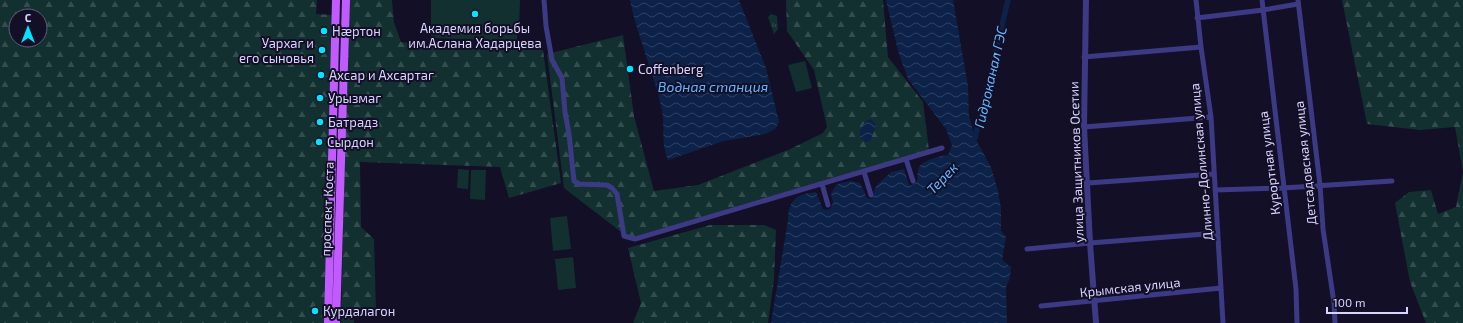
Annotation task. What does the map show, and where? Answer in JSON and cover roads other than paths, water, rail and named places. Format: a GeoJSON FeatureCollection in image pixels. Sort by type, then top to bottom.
{"type":"FeatureCollection","features":[{"type":"Feature","properties":{"kind":"main road","name":"проспект Коста"},"geometry":{"type":"LineString","coordinates":[[328,323],[336,0]]}},
{"type":"Feature","properties":{"kind":"main road","name":"проспект Коста"},"geometry":{"type":"LineString","coordinates":[[336,323],[346,0]]}},
{"type":"Feature","properties":{"kind":"street"},"geometry":{"type":"LineString","coordinates":[[544,0],[546,26],[552,60],[562,78],[564,112],[569,134],[574,180],[578,184],[607,185],[612,188],[617,194],[624,236],[635,239],[942,148]]}},
{"type":"Feature","properties":{"kind":"street","name":"улица Защитников Осетии"},"geometry":{"type":"LineString","coordinates":[[1086,0],[1084,127],[1096,323]]}},
{"type":"Feature","properties":{"kind":"street","name":"Длинно-Долинская улица"},"geometry":{"type":"LineString","coordinates":[[1196,0],[1200,47],[1211,117],[1223,323]]}},
{"type":"Feature","properties":{"kind":"street","name":"Курортная улица"},"geometry":{"type":"LineString","coordinates":[[1262,0],[1296,289],[1297,323]]}},
{"type":"Feature","properties":{"kind":"street"},"geometry":{"type":"LineString","coordinates":[[1197,18],[1263,10],[1298,2]]}},
{"type":"Feature","properties":{"kind":"street","name":"Детсадовская улица"},"geometry":{"type":"LineString","coordinates":[[1298,2],[1320,185],[1323,229],[1334,303],[1335,323]]}},
{"type":"Feature","properties":{"kind":"street"},"geometry":{"type":"LineString","coordinates":[[1084,57],[1200,47]]}},
{"type":"Feature","properties":{"kind":"street"},"geometry":{"type":"LineString","coordinates":[[1084,127],[1211,117]]}},
{"type":"Feature","properties":{"kind":"street"},"geometry":{"type":"LineString","coordinates":[[906,159],[914,181]]}},
{"type":"Feature","properties":{"kind":"street"},"geometry":{"type":"LineString","coordinates":[[864,172],[871,195]]}},
{"type":"Feature","properties":{"kind":"street"},"geometry":{"type":"LineString","coordinates":[[1088,183],[1214,174]]}},
{"type":"Feature","properties":{"kind":"street"},"geometry":{"type":"LineString","coordinates":[[1215,190],[1283,188],[1392,181]]}},
{"type":"Feature","properties":{"kind":"street"},"geometry":{"type":"LineString","coordinates":[[822,184],[828,206]]}},
{"type":"Feature","properties":{"kind":"street"},"geometry":{"type":"LineString","coordinates":[[1026,250],[1090,242],[1218,233]]}},
{"type":"Feature","properties":{"kind":"street","name":"Крымская улица"},"geometry":{"type":"LineString","coordinates":[[1041,306],[1095,302],[1221,288]]}},
{"type":"Feature","properties":{"kind":"water","name":"Водная станция"},"geometry":{"type":"Polygon","coordinates":[[[630,0],[739,0],[766,68],[779,122],[775,129],[765,134],[724,141],[668,160],[664,146],[661,106],[630,0]]]}},
{"type":"Feature","properties":{"kind":"water","name":"Терек"},"geometry":{"type":"Polygon","coordinates":[[[886,0],[953,0],[968,86],[969,116],[975,138],[991,167],[998,191],[1001,209],[1001,231],[1006,237],[1002,260],[1011,267],[1010,278],[1006,287],[1007,323],[771,323],[788,213],[795,199],[804,194],[816,192],[823,209],[830,209],[833,203],[831,193],[837,184],[851,181],[860,183],[867,198],[872,199],[875,188],[878,184],[891,172],[904,169],[910,186],[916,183],[918,170],[922,164],[940,156],[948,155],[952,145],[946,129],[908,79],[898,51],[886,0]]]}},
{"type":"Feature","properties":{"kind":"water"},"geometry":{"type":"Polygon","coordinates":[[[870,119],[875,123],[875,129],[870,141],[866,142],[860,138],[860,132],[863,124],[870,119]]]}},
{"type":"Feature","properties":{"kind":"waterway","name":"Гидроканал ГЭС"},"geometry":{"type":"LineString","coordinates":[[972,142],[975,138],[1008,0]]}},
{"type":"Feature","properties":{"kind":"place","name":"Академия борьбы им.Аслана Хадарцева"},"geometry":{"type":"Point","coordinates":[475,14]}},
{"type":"Feature","properties":{"kind":"place","name":"Нæртон"},"geometry":{"type":"Point","coordinates":[324,31]}},
{"type":"Feature","properties":{"kind":"place","name":"Уархаг и его сыновья"},"geometry":{"type":"Point","coordinates":[322,50]}},
{"type":"Feature","properties":{"kind":"place","name":"Coffenberg"},"geometry":{"type":"Point","coordinates":[630,69]}},
{"type":"Feature","properties":{"kind":"place","name":"Ахсар и Ахсартаг"},"geometry":{"type":"Point","coordinates":[321,75]}},
{"type":"Feature","properties":{"kind":"place","name":"Урызмаг"},"geometry":{"type":"Point","coordinates":[320,98]}},
{"type":"Feature","properties":{"kind":"place","name":"Батрадз"},"geometry":{"type":"Point","coordinates":[320,122]}},
{"type":"Feature","properties":{"kind":"place","name":"Сырдон"},"geometry":{"type":"Point","coordinates":[319,142]}},
{"type":"Feature","properties":{"kind":"place","name":"Курдалагон"},"geometry":{"type":"Point","coordinates":[315,311]}}]}
